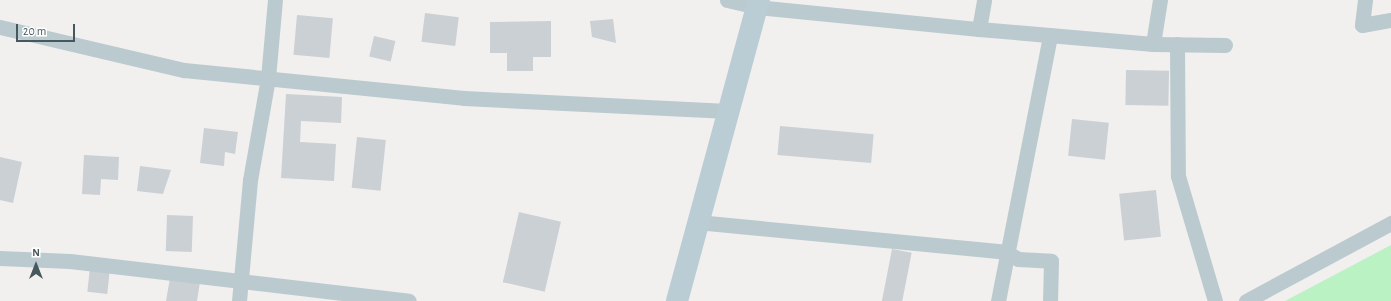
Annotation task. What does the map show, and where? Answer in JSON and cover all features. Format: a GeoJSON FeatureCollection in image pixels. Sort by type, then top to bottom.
{"type":"FeatureCollection","features":[{"type":"Feature","properties":{"kind":"street"},"geometry":{"type":"LineString","coordinates":[[239,301],[242,282],[250,180],[268,78],[275,0]]}},
{"type":"Feature","properties":{"kind":"street"},"geometry":{"type":"LineString","coordinates":[[727,0],[979,29],[1153,44],[1225,45]]}},
{"type":"Feature","properties":{"kind":"street"},"geometry":{"type":"LineString","coordinates":[[979,29],[984,0]]}},
{"type":"Feature","properties":{"kind":"street"},"geometry":{"type":"LineString","coordinates":[[1153,44],[1160,0]]}},
{"type":"Feature","properties":{"kind":"street"},"geometry":{"type":"LineString","coordinates":[[1365,0],[1362,25],[1391,20]]}},
{"type":"Feature","properties":{"kind":"street"},"geometry":{"type":"LineString","coordinates":[[677,301],[697,222],[758,4]]}},
{"type":"Feature","properties":{"kind":"street"},"geometry":{"type":"LineString","coordinates":[[0,27],[184,70],[464,98],[728,111]]}},
{"type":"Feature","properties":{"kind":"street"},"geometry":{"type":"LineString","coordinates":[[998,301],[1006,252],[1050,35]]}},
{"type":"Feature","properties":{"kind":"street"},"geometry":{"type":"LineString","coordinates":[[1177,44],[1178,176],[1215,301]]}},
{"type":"Feature","properties":{"kind":"street"},"geometry":{"type":"LineString","coordinates":[[697,222],[1006,252],[1018,259],[1051,261],[1050,301]]}},
{"type":"Feature","properties":{"kind":"street"},"geometry":{"type":"LineString","coordinates":[[1246,301],[1391,223]]}},
{"type":"Feature","properties":{"kind":"street"},"geometry":{"type":"LineString","coordinates":[[0,258],[70,261],[409,301]]}},
{"type":"Feature","properties":{"kind":"green space"},"geometry":{"type":"Polygon","coordinates":[[[1391,245],[1391,301],[1285,301],[1391,245]]]}},
{"type":"Feature","properties":{"kind":"building"},"geometry":{"type":"Polygon","coordinates":[[[425,13],[459,17],[455,46],[421,42],[425,13]]]}},
{"type":"Feature","properties":{"kind":"building"},"geometry":{"type":"Polygon","coordinates":[[[297,15],[333,18],[329,58],[294,55],[297,15]]]}},
{"type":"Feature","properties":{"kind":"building"},"geometry":{"type":"Polygon","coordinates":[[[613,19],[616,43],[592,37],[590,21],[613,19]]]}},
{"type":"Feature","properties":{"kind":"building"},"geometry":{"type":"Polygon","coordinates":[[[551,21],[551,57],[533,57],[533,71],[507,71],[507,53],[490,53],[490,22],[551,21]]]}},
{"type":"Feature","properties":{"kind":"building"},"geometry":{"type":"Polygon","coordinates":[[[374,36],[395,41],[391,61],[369,56],[374,36]]]}},
{"type":"Feature","properties":{"kind":"building"},"geometry":{"type":"Polygon","coordinates":[[[1126,70],[1169,71],[1168,106],[1125,105],[1126,70]]]}},
{"type":"Feature","properties":{"kind":"building"},"geometry":{"type":"Polygon","coordinates":[[[286,94],[342,97],[341,123],[301,121],[300,142],[336,144],[334,181],[281,178],[286,94]]]}},
{"type":"Feature","properties":{"kind":"building"},"geometry":{"type":"Polygon","coordinates":[[[1072,119],[1109,123],[1105,160],[1068,156],[1072,119]]]}},
{"type":"Feature","properties":{"kind":"building"},"geometry":{"type":"Polygon","coordinates":[[[780,126],[874,134],[871,163],[777,155],[780,126]]]}},
{"type":"Feature","properties":{"kind":"building"},"geometry":{"type":"Polygon","coordinates":[[[204,128],[238,132],[235,154],[225,152],[224,166],[200,163],[204,128]]]}},
{"type":"Feature","properties":{"kind":"building"},"geometry":{"type":"Polygon","coordinates":[[[357,137],[386,140],[381,191],[352,188],[357,137]]]}},
{"type":"Feature","properties":{"kind":"building"},"geometry":{"type":"Polygon","coordinates":[[[84,155],[119,157],[118,180],[101,179],[100,195],[82,194],[84,155]]]}},
{"type":"Feature","properties":{"kind":"building"},"geometry":{"type":"Polygon","coordinates":[[[0,157],[22,162],[13,203],[0,200],[0,157]]]}},
{"type":"Feature","properties":{"kind":"building"},"geometry":{"type":"Polygon","coordinates":[[[140,166],[171,170],[163,194],[137,191],[140,166]]]}},
{"type":"Feature","properties":{"kind":"building"},"geometry":{"type":"Polygon","coordinates":[[[1156,190],[1161,237],[1124,241],[1119,194],[1156,190]]]}},
{"type":"Feature","properties":{"kind":"building"},"geometry":{"type":"Polygon","coordinates":[[[519,212],[561,222],[545,292],[503,282],[519,212]]]}},
{"type":"Feature","properties":{"kind":"building"},"geometry":{"type":"Polygon","coordinates":[[[167,215],[193,216],[192,252],[166,251],[167,215]]]}},
{"type":"Feature","properties":{"kind":"building"},"geometry":{"type":"Polygon","coordinates":[[[892,249],[912,253],[902,301],[882,301],[892,249]]]}},
{"type":"Feature","properties":{"kind":"building"},"geometry":{"type":"Polygon","coordinates":[[[90,267],[110,269],[107,294],[87,292],[90,267]]]}},
{"type":"Feature","properties":{"kind":"building"},"geometry":{"type":"Polygon","coordinates":[[[170,278],[200,282],[197,301],[166,301],[170,278]]]}}]}
